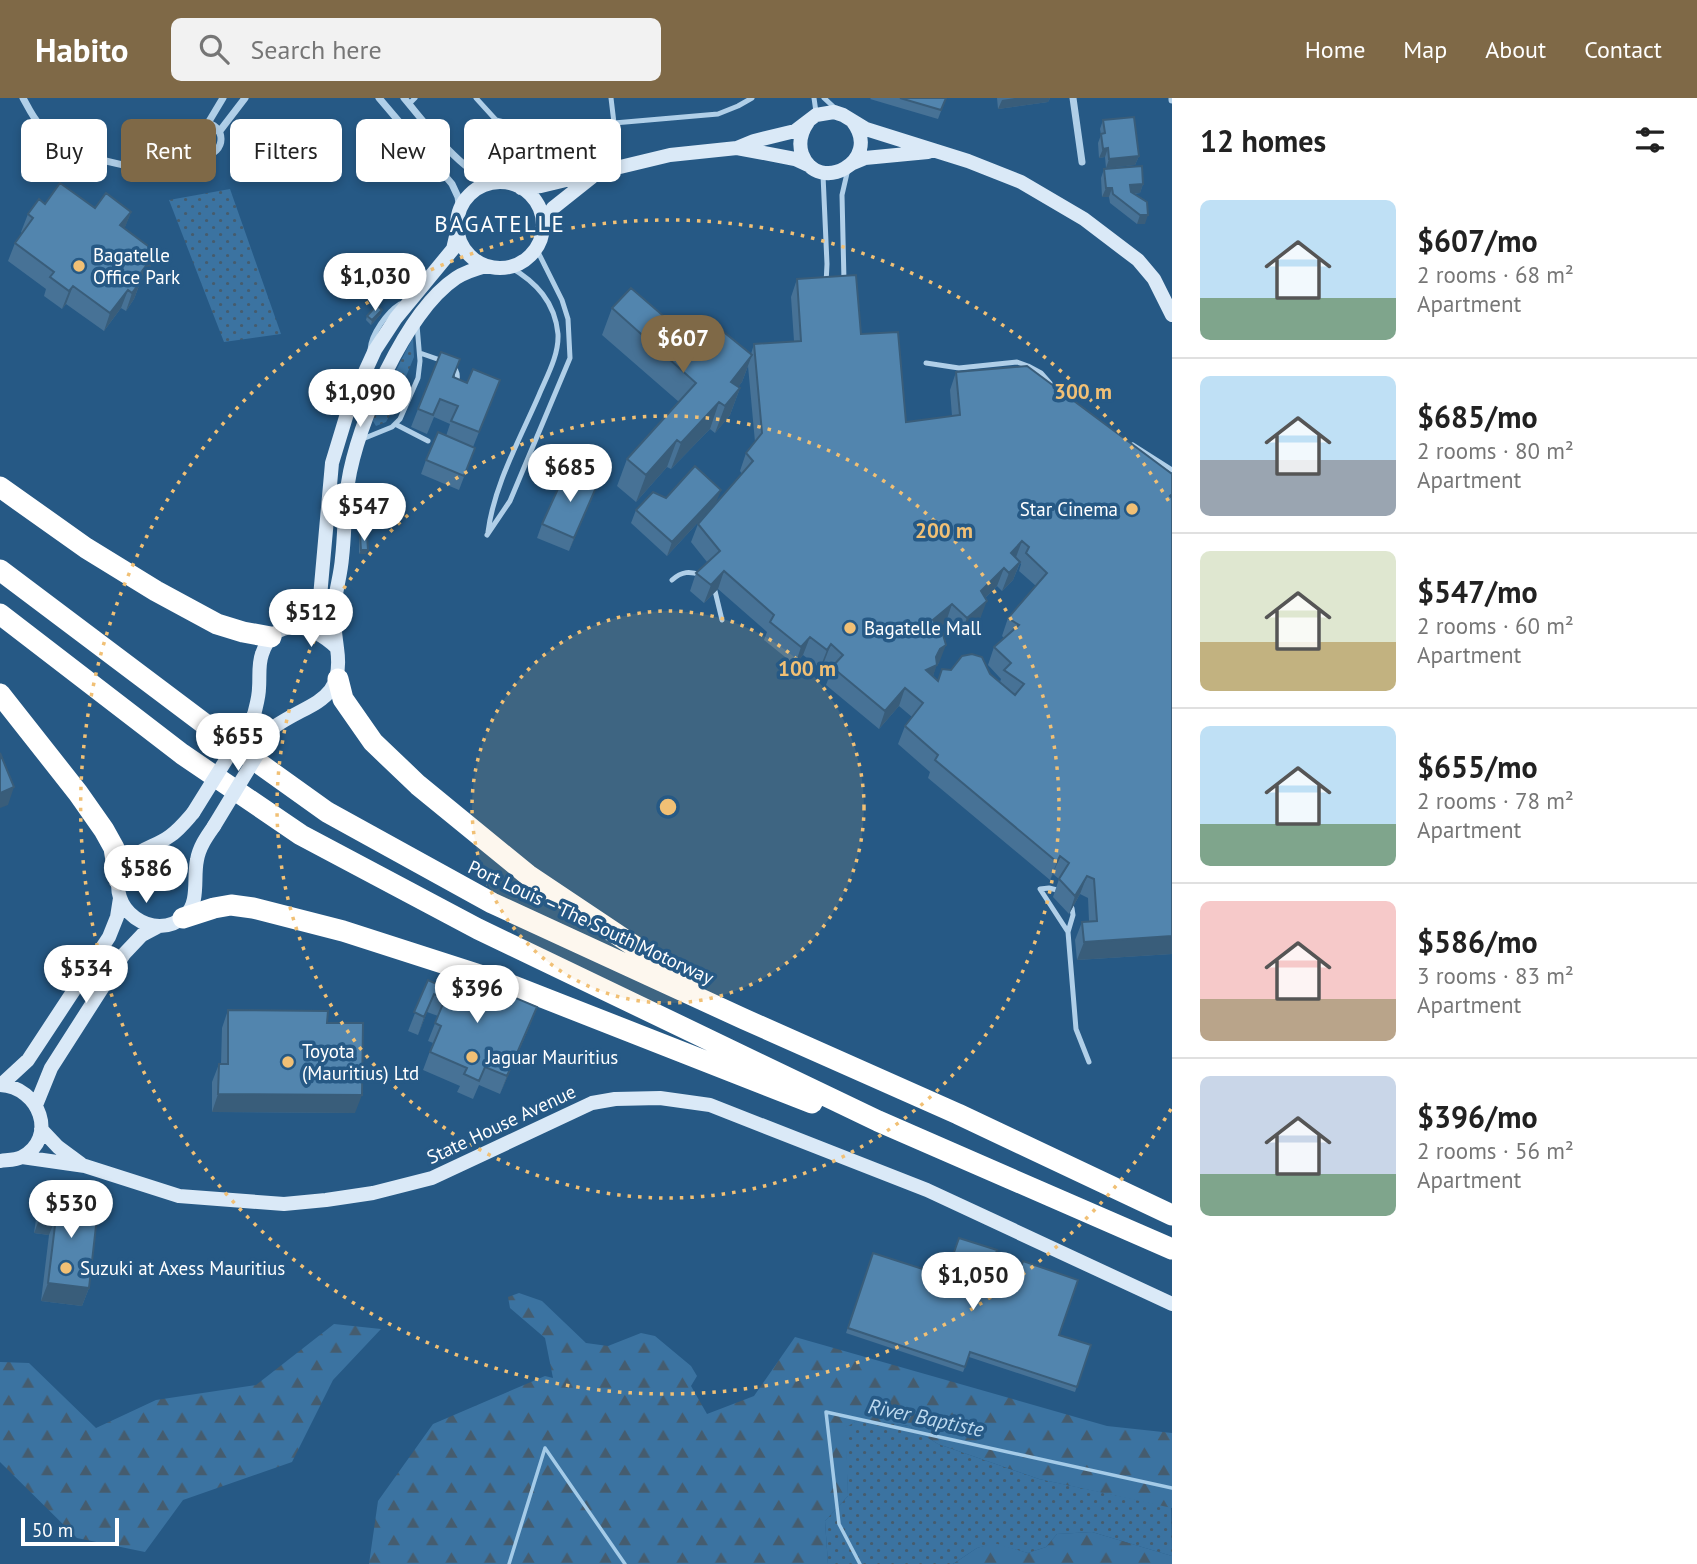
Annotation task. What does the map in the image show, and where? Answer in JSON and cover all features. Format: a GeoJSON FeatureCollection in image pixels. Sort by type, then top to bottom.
{"type":"FeatureCollection","features":[{"type":"Feature","properties":{"kind":"highway"},"geometry":{"type":"LineString","coordinates":[[0,487],[86,548],[156,591],[217,624],[243,632],[271,636]]}},
{"type":"Feature","properties":{"kind":"highway","name":"Port Louis – The South Motorway"},"geometry":{"type":"LineString","coordinates":[[0,570],[218,734],[327,812],[492,904],[958,1114],[1172,1215]]}},
{"type":"Feature","properties":{"kind":"highway"},"geometry":{"type":"LineString","coordinates":[[0,614],[182,754],[301,835],[478,929],[878,1121],[1172,1249]]}},
{"type":"Feature","properties":{"kind":"highway"},"geometry":{"type":"LineString","coordinates":[[338,679],[343,699],[373,743],[418,785],[528,875],[744,1019]]}},
{"type":"Feature","properties":{"kind":"highway"},"geometry":{"type":"LineString","coordinates":[[0,694],[104,830],[114,848],[120,889]]}},
{"type":"Feature","properties":{"kind":"highway"},"geometry":{"type":"LineString","coordinates":[[183,918],[231,905],[343,931],[511,985],[818,1105],[878,1121]]}},
{"type":"Feature","properties":{"kind":"main road"},"geometry":{"type":"LineString","coordinates":[[621,166],[670,155],[737,148],[795,131],[812,118],[834,112],[866,129],[1021,182],[1084,219],[1138,260],[1154,279],[1172,315]]}},
{"type":"Feature","properties":{"kind":"main road"},"geometry":{"type":"LineString","coordinates":[[812,118],[803,129],[800,150],[804,159],[817,169]]}},
{"type":"Feature","properties":{"kind":"main road"},"geometry":{"type":"LineString","coordinates":[[847,118],[857,128],[861,146],[851,165]]}},
{"type":"Feature","properties":{"kind":"main road"},"geometry":{"type":"LineString","coordinates":[[737,148],[795,159],[831,173],[864,158],[936,151]]}},
{"type":"Feature","properties":{"kind":"main road"},"geometry":{"type":"LineString","coordinates":[[1,1084],[29,1060],[110,937],[117,917],[122,870],[135,854],[159,844],[193,813],[254,715],[262,654],[271,636],[293,625],[316,606],[320,597],[332,463],[349,407],[368,363],[396,318],[453,249],[460,210],[466,200],[474,191],[497,183],[521,188],[556,182]]}},
{"type":"Feature","properties":{"kind":"main road"},"geometry":{"type":"LineString","coordinates":[[457,232],[467,252],[486,266],[510,267],[529,257],[536,248],[543,226],[559,202],[585,182]]}},
{"type":"Feature","properties":{"kind":"main road"},"geometry":{"type":"LineString","coordinates":[[521,188],[537,205],[543,226]]}},
{"type":"Feature","properties":{"kind":"main road"},"geometry":{"type":"LineString","coordinates":[[36,1105],[51,1068],[124,954],[142,935],[183,918],[190,910],[197,860],[204,840],[274,727],[322,699],[331,692],[338,679],[333,622],[348,481],[359,441],[388,365],[417,322],[454,279],[486,266]]}},
{"type":"Feature","properties":{"kind":"main road"},"geometry":{"type":"LineString","coordinates":[[293,625],[319,633],[337,648]]}},
{"type":"Feature","properties":{"kind":"main road"},"geometry":{"type":"LineString","coordinates":[[120,889],[131,916],[139,922],[159,926]]}},
{"type":"Feature","properties":{"kind":"main road"},"geometry":{"type":"LineString","coordinates":[[1,1084],[22,1090],[36,1105],[40,1117],[41,1129],[37,1141],[22,1157]]}},
{"type":"Feature","properties":{"kind":"main road","name":"State House Avenue"},"geometry":{"type":"LineString","coordinates":[[0,1161],[22,1157],[85,1167],[179,1196],[284,1204],[326,1200],[373,1193],[432,1178],[592,1103],[615,1099],[660,1098],[710,1105],[928,1190],[1172,1304]]}},
{"type":"Feature","properties":{"kind":"main road"},"geometry":{"type":"LineString","coordinates":[[41,1129],[58,1147],[85,1167]]}},
{"type":"Feature","properties":{"kind":"street"},"geometry":{"type":"LineString","coordinates":[[23,98],[40,124],[62,141],[99,160],[121,164]]}},
{"type":"Feature","properties":{"kind":"street"},"geometry":{"type":"LineString","coordinates":[[210,119],[223,98]]}},
{"type":"Feature","properties":{"kind":"street"},"geometry":{"type":"LineString","coordinates":[[216,148],[220,142],[219,132],[245,98]]}},
{"type":"Feature","properties":{"kind":"street"},"geometry":{"type":"LineString","coordinates":[[379,98],[452,184],[460,210]]}},
{"type":"Feature","properties":{"kind":"street"},"geometry":{"type":"LineString","coordinates":[[1073,98],[1082,162]]}},
{"type":"Feature","properties":{"kind":"street"},"geometry":{"type":"LineString","coordinates":[[409,100],[450,151],[475,172],[497,183]]}},
{"type":"Feature","properties":{"kind":"lane"},"geometry":{"type":"LineString","coordinates":[[476,98],[495,119]]}},
{"type":"Feature","properties":{"kind":"lane"},"geometry":{"type":"LineString","coordinates":[[611,98],[614,119]]}},
{"type":"Feature","properties":{"kind":"lane"},"geometry":{"type":"LineString","coordinates":[[621,122],[718,114],[752,98]]}},
{"type":"Feature","properties":{"kind":"lane"},"geometry":{"type":"LineString","coordinates":[[812,118],[814,98]]}},
{"type":"Feature","properties":{"kind":"lane"},"geometry":{"type":"LineString","coordinates":[[824,98],[847,118]]}},
{"type":"Feature","properties":{"kind":"lane"},"geometry":{"type":"LineString","coordinates":[[844,288],[842,195],[851,165]]}},
{"type":"Feature","properties":{"kind":"lane"},"geometry":{"type":"LineString","coordinates":[[817,169],[825,184],[825,289]]}},
{"type":"Feature","properties":{"kind":"lane"},"geometry":{"type":"LineString","coordinates":[[510,267],[532,282],[550,302],[558,335],[551,369],[494,500],[487,535],[510,501],[570,358],[568,319],[562,300],[536,248]]}},
{"type":"Feature","properties":{"kind":"lane"},"geometry":{"type":"LineString","coordinates":[[359,441],[400,419],[418,378],[417,322]]}},
{"type":"Feature","properties":{"kind":"lane"},"geometry":{"type":"LineString","coordinates":[[419,353],[449,363],[455,369],[458,379],[455,389]]}},
{"type":"Feature","properties":{"kind":"lane"},"geometry":{"type":"LineString","coordinates":[[926,363],[959,368],[1017,362],[1041,373],[1061,395]]}},
{"type":"Feature","properties":{"kind":"lane"},"geometry":{"type":"LineString","coordinates":[[395,424],[428,441]]}},
{"type":"Feature","properties":{"kind":"lane"},"geometry":{"type":"LineString","coordinates":[[1125,441],[1172,470]]}},
{"type":"Feature","properties":{"kind":"lane"},"geometry":{"type":"LineString","coordinates":[[673,580],[679,574],[691,572],[705,577]]}},
{"type":"Feature","properties":{"kind":"lane"},"geometry":{"type":"LineString","coordinates":[[715,592],[722,620]]}},
{"type":"Feature","properties":{"kind":"lane"},"geometry":{"type":"LineString","coordinates":[[1057,890],[1040,889],[1068,932]]}},
{"type":"Feature","properties":{"kind":"lane"},"geometry":{"type":"LineString","coordinates":[[1072,908],[1073,915],[1068,932],[1076,1029],[1089,1062]]}},
{"type":"Feature","properties":{"kind":"green space"},"geometry":{"type":"Polygon","coordinates":[[[230,189],[281,334],[224,342],[169,200],[230,189]]]}},
{"type":"Feature","properties":{"kind":"green space"},"geometry":{"type":"Polygon","coordinates":[[[413,337],[414,357],[391,413],[386,422],[376,426],[373,421],[374,414],[413,337]]]}},
{"type":"Feature","properties":{"kind":"green space"},"geometry":{"type":"Polygon","coordinates":[[[519,1293],[542,1301],[586,1343],[608,1346],[641,1333],[655,1336],[691,1366],[697,1376],[691,1386],[707,1414],[754,1396],[795,1337],[1107,1426],[1172,1433],[1172,1508],[1039,1479],[938,1444],[909,1426],[861,1419],[846,1427],[848,1496],[825,1521],[828,1564],[369,1564],[378,1501],[433,1424],[545,1376],[553,1378],[545,1338],[510,1308],[508,1297],[519,1293]]]}},
{"type":"Feature","properties":{"kind":"green space"},"geometry":{"type":"Polygon","coordinates":[[[334,1324],[381,1329],[333,1380],[292,1462],[183,1500],[145,1552],[77,1538],[0,1462],[0,1362],[29,1363],[96,1428],[156,1400],[256,1385],[334,1324]]]}},
{"type":"Feature","properties":{"kind":"green space"},"geometry":{"type":"Polygon","coordinates":[[[861,1419],[909,1426],[938,1444],[1039,1479],[1171,1507],[1172,1556],[1092,1532],[1057,1534],[1046,1547],[1028,1553],[994,1544],[977,1548],[953,1564],[828,1564],[825,1521],[848,1496],[845,1427],[861,1419]]]}},
{"type":"Feature","properties":{"kind":"green space"},"geometry":{"type":"Polygon","coordinates":[[[1092,1532],[1172,1556],[1172,1564],[953,1564],[977,1548],[994,1543],[1028,1553],[1046,1547],[1057,1534],[1092,1532]]]}},
{"type":"Feature","properties":{"kind":"building"},"geometry":{"type":"Polygon","coordinates":[[[900,98],[946,98],[941,110],[900,98]]]}},
{"type":"Feature","properties":{"kind":"building"},"geometry":{"type":"Polygon","coordinates":[[[1134,117],[1139,156],[1109,159],[1108,148],[1103,149],[1103,120],[1134,117]]]}},
{"type":"Feature","properties":{"kind":"building"},"geometry":{"type":"Polygon","coordinates":[[[1142,166],[1143,184],[1130,185],[1131,192],[1147,202],[1148,215],[1140,215],[1113,194],[1112,188],[1106,188],[1104,169],[1142,166]]]}},
{"type":"Feature","properties":{"kind":"building","name":"Bagatelle Office Park"},"geometry":{"type":"Polygon","coordinates":[[[60,183],[95,208],[106,193],[131,212],[120,225],[156,252],[137,278],[141,281],[132,293],[128,290],[110,313],[73,286],[69,291],[50,277],[54,272],[15,243],[33,218],[28,214],[39,199],[45,204],[60,183]]]}},
{"type":"Feature","properties":{"kind":"building","name":"Bagatelle Mall"},"geometry":{"type":"Polygon","coordinates":[[[856,275],[861,334],[898,332],[906,422],[960,415],[956,372],[1027,366],[1172,474],[1172,936],[1084,942],[1082,922],[1097,921],[1094,879],[1087,876],[1075,896],[1059,879],[1069,863],[1060,856],[1057,862],[935,760],[938,755],[905,726],[923,703],[905,688],[885,711],[832,667],[843,655],[831,644],[827,650],[810,637],[801,647],[770,622],[774,615],[724,571],[711,585],[696,573],[720,551],[698,524],[753,461],[746,453],[762,433],[754,344],[801,341],[797,279],[856,275]],[[1022,541],[1011,553],[1020,562],[1009,573],[1004,568],[981,591],[987,601],[967,618],[952,604],[933,620],[942,631],[946,645],[936,657],[937,665],[926,670],[938,681],[942,669],[951,670],[962,656],[972,654],[982,657],[990,674],[1015,695],[1024,684],[1004,670],[1011,663],[994,647],[1019,625],[1008,618],[1047,573],[1026,553],[1029,547],[1022,541]]]}},
{"type":"Feature","properties":{"kind":"building"},"geometry":{"type":"Polygon","coordinates":[[[631,288],[668,320],[671,317],[706,346],[720,329],[752,355],[731,382],[740,388],[725,406],[719,402],[681,443],[677,440],[646,475],[627,459],[696,383],[612,308],[631,288]]]}},
{"type":"Feature","properties":{"kind":"building"},"geometry":{"type":"Polygon","coordinates":[[[377,305],[382,310],[372,320],[367,316],[377,305]]]}},
{"type":"Feature","properties":{"kind":"building"},"geometry":{"type":"Polygon","coordinates":[[[441,352],[460,359],[453,377],[467,383],[473,369],[500,380],[479,432],[451,421],[458,406],[440,399],[433,415],[418,409],[441,352]]]}},
{"type":"Feature","properties":{"kind":"building"},"geometry":{"type":"Polygon","coordinates":[[[438,432],[475,448],[464,476],[426,460],[438,432]]]}},
{"type":"Feature","properties":{"kind":"building"},"geometry":{"type":"Polygon","coordinates":[[[695,466],[721,490],[672,542],[636,510],[653,492],[666,498],[695,466]]]}},
{"type":"Feature","properties":{"kind":"building"},"geometry":{"type":"Polygon","coordinates":[[[567,469],[598,483],[574,538],[542,524],[567,469]]]}},
{"type":"Feature","properties":{"kind":"building"},"geometry":{"type":"Polygon","coordinates":[[[360,535],[367,535],[368,550],[361,550],[360,535]]]}},
{"type":"Feature","properties":{"kind":"building"},"geometry":{"type":"Polygon","coordinates":[[[0,753],[14,787],[0,793],[0,753]]]}},
{"type":"Feature","properties":{"kind":"building","name":"Jaguar Mauritius"},"geometry":{"type":"Polygon","coordinates":[[[452,971],[537,1007],[507,1076],[485,1067],[479,1081],[464,1074],[467,1068],[430,1052],[441,1026],[435,1023],[445,999],[434,994],[424,1017],[414,1012],[428,980],[445,988],[452,971]]]}},
{"type":"Feature","properties":{"kind":"building","name":"Toyota (Mauritius) Ltd"},"geometry":{"type":"Polygon","coordinates":[[[228,1010],[328,1011],[327,1023],[363,1023],[362,1095],[218,1094],[219,1064],[228,1064],[228,1010]]]}},
{"type":"Feature","properties":{"kind":"building","name":"Suzuki at Axess Mauritius"},"geometry":{"type":"Polygon","coordinates":[[[43,1194],[92,1200],[90,1216],[97,1217],[89,1288],[48,1283],[56,1217],[41,1215],[43,1194]]]}},
{"type":"Feature","properties":{"kind":"building"},"geometry":{"type":"Polygon","coordinates":[[[959,1238],[997,1250],[991,1267],[1018,1276],[1023,1261],[1078,1280],[1059,1335],[1091,1345],[1077,1387],[970,1352],[965,1367],[848,1328],[873,1253],[932,1272],[938,1253],[952,1258],[959,1238]]]}},
{"type":"Feature","properties":{"kind":"waterway","name":"River Baptiste"},"geometry":{"type":"LineString","coordinates":[[860,1564],[839,1524],[826,1412],[1172,1488]]}},
{"type":"Feature","properties":{"kind":"waterway","name":"River Baptiste"},"geometry":{"type":"LineString","coordinates":[[509,1564],[545,1448],[625,1564]]}},
{"type":"Feature","properties":{"kind":"place","name":"Bagatelle Office Park"},"geometry":{"type":"Point","coordinates":[79,266]}},
{"type":"Feature","properties":{"kind":"place","name":"Star Cinema"},"geometry":{"type":"Point","coordinates":[1132,509]}},
{"type":"Feature","properties":{"kind":"place","name":"Bagatelle Mall"},"geometry":{"type":"Point","coordinates":[850,628]}},
{"type":"Feature","properties":{"kind":"place","name":"Jaguar Mauritius"},"geometry":{"type":"Point","coordinates":[472,1057]}},
{"type":"Feature","properties":{"kind":"place","name":"Toyota (Mauritius) Ltd"},"geometry":{"type":"Point","coordinates":[288,1062]}},
{"type":"Feature","properties":{"kind":"place","name":"Suzuki at Axess Mauritius"},"geometry":{"type":"Point","coordinates":[66,1268]}},
{"type":"Feature","properties":{"kind":"district","name":"BAGATELLE"},"geometry":{"type":"Point","coordinates":[500,224]}}]}
